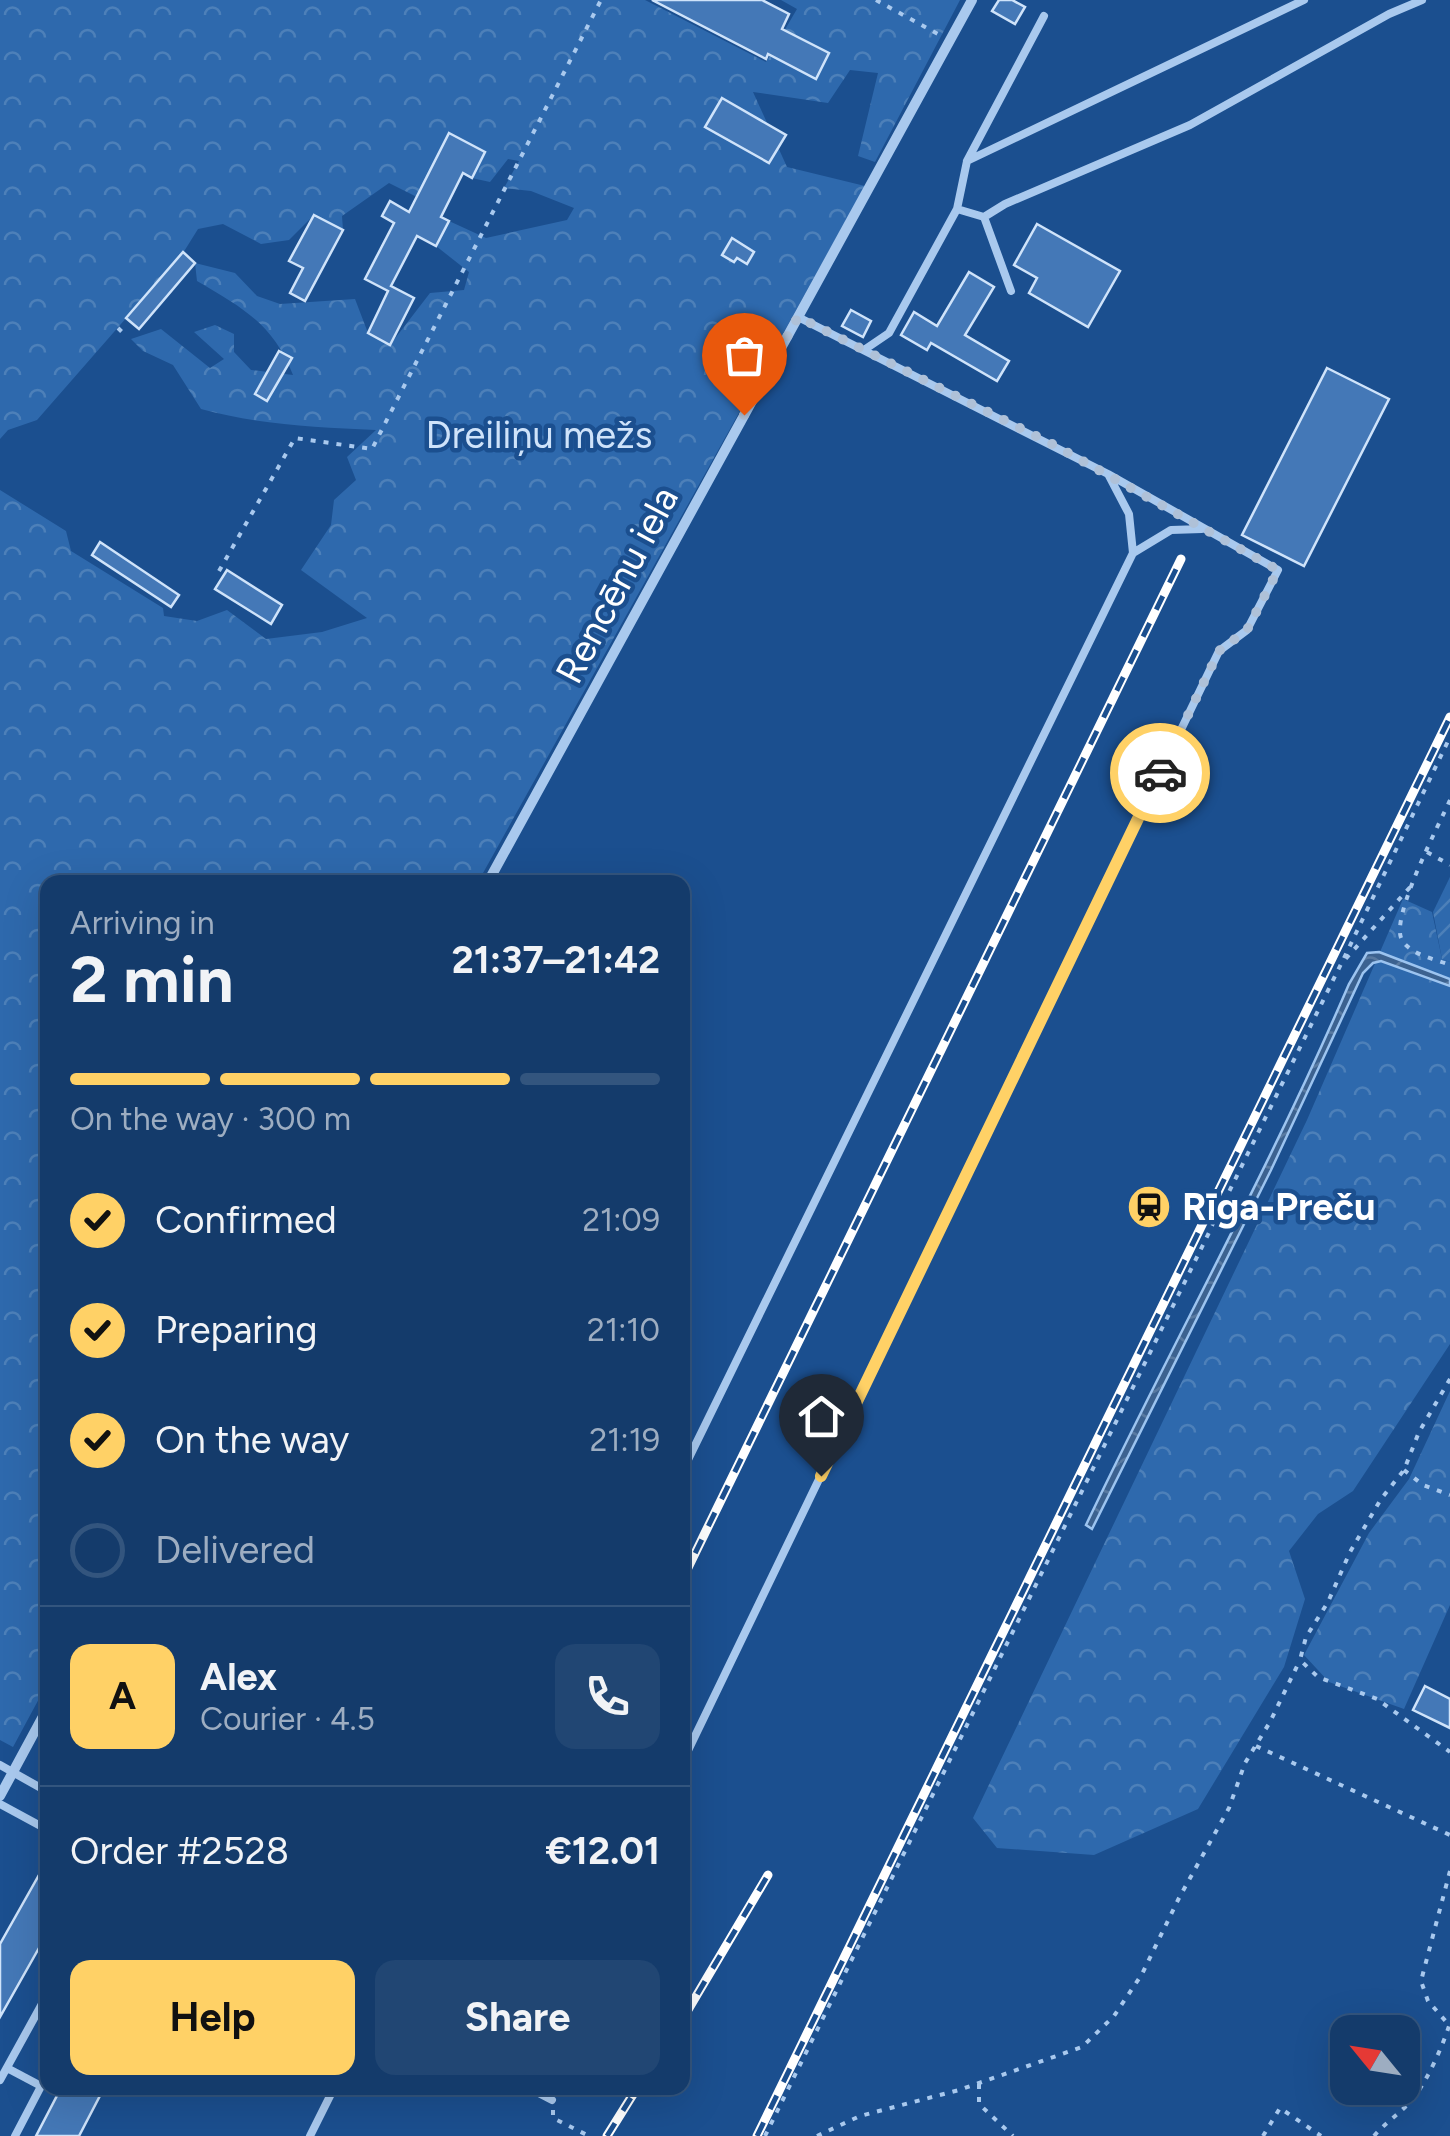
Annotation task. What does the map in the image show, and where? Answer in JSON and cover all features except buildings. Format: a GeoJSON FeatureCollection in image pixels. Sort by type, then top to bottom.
{"type":"FeatureCollection","features":[{"type":"Feature","properties":{"kind":"street","name":"Rencēnu iela"},"geometry":{"type":"LineString","coordinates":[[492,875],[972,0]]}},
{"type":"Feature","properties":{"kind":"street"},"geometry":{"type":"LineString","coordinates":[[0,1796],[40,1722]]}},
{"type":"Feature","properties":{"kind":"lane"},"geometry":{"type":"LineString","coordinates":[[967,161],[1304,0]]}},
{"type":"Feature","properties":{"kind":"lane"},"geometry":{"type":"LineString","coordinates":[[957,209],[984,217],[1190,125],[1389,14],[1422,0]]}},
{"type":"Feature","properties":{"kind":"lane"},"geometry":{"type":"LineString","coordinates":[[864,350],[889,333],[957,209],[967,161],[1044,16]]}},
{"type":"Feature","properties":{"kind":"lane"},"geometry":{"type":"LineString","coordinates":[[984,217],[1011,291]]}},
{"type":"Feature","properties":{"kind":"lane"},"geometry":{"type":"LineString","coordinates":[[690,1746],[1219,651],[1247,630],[1278,570],[1108,474],[798,317]]}},
{"type":"Feature","properties":{"kind":"lane"},"geometry":{"type":"LineString","coordinates":[[690,1456],[1133,553],[1130,514],[1108,474]]}},
{"type":"Feature","properties":{"kind":"lane"},"geometry":{"type":"LineString","coordinates":[[1133,553],[1171,530],[1206,529]]}},
{"type":"Feature","properties":{"kind":"lane"},"geometry":{"type":"LineString","coordinates":[[0,1766],[40,1788]]}},
{"type":"Feature","properties":{"kind":"lane"},"geometry":{"type":"LineString","coordinates":[[0,1804],[40,1826]]}},
{"type":"Feature","properties":{"kind":"lane"},"geometry":{"type":"LineString","coordinates":[[0,2080],[40,2007]]}},
{"type":"Feature","properties":{"kind":"lane"},"geometry":{"type":"LineString","coordinates":[[6,2068],[40,2085]]}},
{"type":"Feature","properties":{"kind":"lane"},"geometry":{"type":"LineString","coordinates":[[15,2136],[40,2088]]}},
{"type":"Feature","properties":{"kind":"lane"},"geometry":{"type":"LineString","coordinates":[[310,2136],[330,2095]]}},
{"type":"Feature","properties":{"kind":"lane"},"geometry":{"type":"LineString","coordinates":[[542,2095],[552,2100]]}},
{"type":"Feature","properties":{"kind":"path"},"geometry":{"type":"LineString","coordinates":[[219,571],[295,438],[372,449],[601,0]]}},
{"type":"Feature","properties":{"kind":"path"},"geometry":{"type":"LineString","coordinates":[[876,0],[950,40]]}},
{"type":"Feature","properties":{"kind":"path"},"geometry":{"type":"LineString","coordinates":[[118,328],[125,335]]}},
{"type":"Feature","properties":{"kind":"path"},"geometry":{"type":"LineString","coordinates":[[765,2136],[1450,737]]}},
{"type":"Feature","properties":{"kind":"path"},"geometry":{"type":"LineString","coordinates":[[1450,800],[1412,885],[1398,928],[1402,941],[1416,952],[1450,965]]}},
{"type":"Feature","properties":{"kind":"path"},"geometry":{"type":"LineString","coordinates":[[1427,852],[1450,865]]}},
{"type":"Feature","properties":{"kind":"path"},"geometry":{"type":"LineString","coordinates":[[1342,964],[1412,885]]}},
{"type":"Feature","properties":{"kind":"path"},"geometry":{"type":"LineString","coordinates":[[817,2136],[860,2116],[979,2084],[1082,2047],[1114,2016],[1142,1974],[1230,1808],[1245,1764],[1300,1660],[1306,1637],[1328,1602],[1350,1552],[1381,1499],[1404,1470],[1418,1432],[1450,1378]]}},
{"type":"Feature","properties":{"kind":"path"},"geometry":{"type":"LineString","coordinates":[[1404,1470],[1423,1484],[1450,1495]]}},
{"type":"Feature","properties":{"kind":"path"},"geometry":{"type":"LineString","coordinates":[[1300,1660],[1318,1677],[1377,1699],[1450,1752]]}},
{"type":"Feature","properties":{"kind":"path"},"geometry":{"type":"LineString","coordinates":[[1256,1746],[1450,1835]]}},
{"type":"Feature","properties":{"kind":"path"},"geometry":{"type":"LineString","coordinates":[[1374,2136],[1410,2102],[1450,2026],[1428,2001],[1420,1980],[1450,1870]]}},
{"type":"Feature","properties":{"kind":"path"},"geometry":{"type":"LineString","coordinates":[[979,2084],[979,2104],[1012,2136]]}},
{"type":"Feature","properties":{"kind":"path"},"geometry":{"type":"LineString","coordinates":[[552,2100],[554,2118],[589,2136]]}},
{"type":"Feature","properties":{"kind":"path"},"geometry":{"type":"LineString","coordinates":[[1263,2136],[1280,2108],[1321,2136]]}},
{"type":"Feature","properties":{"kind":"green space","name":"Dreiliņu mežs"},"geometry":{"type":"Polygon","coordinates":[[[0,0],[645,0],[766,62],[797,9],[781,0],[960,0],[875,162],[858,156],[878,73],[850,70],[828,103],[753,92],[787,167],[865,186],[482,875],[40,875],[40,1697],[13,1747],[0,1740],[0,490],[66,531],[71,551],[163,608],[164,616],[197,621],[227,610],[266,639],[322,632],[367,618],[301,570],[331,525],[334,500],[356,480],[347,457],[376,430],[266,422],[201,409],[173,365],[143,351],[131,339],[161,329],[210,368],[224,359],[194,332],[215,325],[234,334],[234,352],[251,370],[293,375],[276,343],[255,319],[197,281],[195,263],[235,273],[257,296],[280,304],[355,299],[368,333],[390,345],[430,293],[464,290],[469,272],[436,246],[449,221],[486,238],[567,220],[574,208],[531,191],[504,188],[519,161],[508,159],[490,182],[472,178],[485,151],[450,133],[417,197],[389,183],[342,216],[343,230],[314,215],[289,240],[261,244],[223,224],[198,229],[183,253],[37,420],[8,430],[0,439],[0,0]]]}},
{"type":"Feature","properties":{"kind":"green space"},"geometry":{"type":"Polygon","coordinates":[[[1450,877],[1450,962],[1442,959],[1433,912],[1450,877]]]}},
{"type":"Feature","properties":{"kind":"green space"},"geometry":{"type":"Polygon","coordinates":[[[1403,899],[1432,912],[1442,959],[1450,962],[1450,1344],[1353,1491],[1318,1514],[1289,1551],[1305,1599],[1284,1667],[1198,1809],[1094,1855],[997,1848],[973,1818],[1307,1120],[1403,899]]]}},
{"type":"Feature","properties":{"kind":"green space"},"geometry":{"type":"Polygon","coordinates":[[[1450,1391],[1450,1605],[1404,1709],[1329,1682],[1304,1655],[1369,1533],[1409,1479],[1450,1391]]]}},
{"type":"Feature","properties":{"kind":"water"},"geometry":{"type":"Polygon","coordinates":[[[1379,952],[1450,979],[1450,986],[1381,961],[1363,973],[1271,1170],[1092,1529],[1086,1525],[1287,1121],[1349,984],[1367,953],[1379,952]]]}},
{"type":"Feature","properties":{"kind":"railway"},"geometry":{"type":"LineString","coordinates":[[690,1564],[1181,559]]}},
{"type":"Feature","properties":{"kind":"railway"},"geometry":{"type":"LineString","coordinates":[[757,2136],[1450,717]]}},
{"type":"Feature","properties":{"kind":"railway"},"geometry":{"type":"LineString","coordinates":[[690,2007],[768,1875]]}},
{"type":"Feature","properties":{"kind":"railway"},"geometry":{"type":"LineString","coordinates":[[607,2136],[633,2095]]}},
{"type":"Feature","properties":{"kind":"way so far"},"geometry":{"type":"LineString","coordinates":[[744,415],[798,317],[1052,444],[1278,570],[1247,630],[1219,651],[1160,773]]}},
{"type":"Feature","properties":{"kind":"place","name":"Rīga-Preču"},"geometry":{"type":"Point","coordinates":[1149,1207]}},
{"type":"Feature","properties":{"kind":"route"},"geometry":{"type":"LineString","coordinates":[[821,1476],[1160,773]]}}]}
